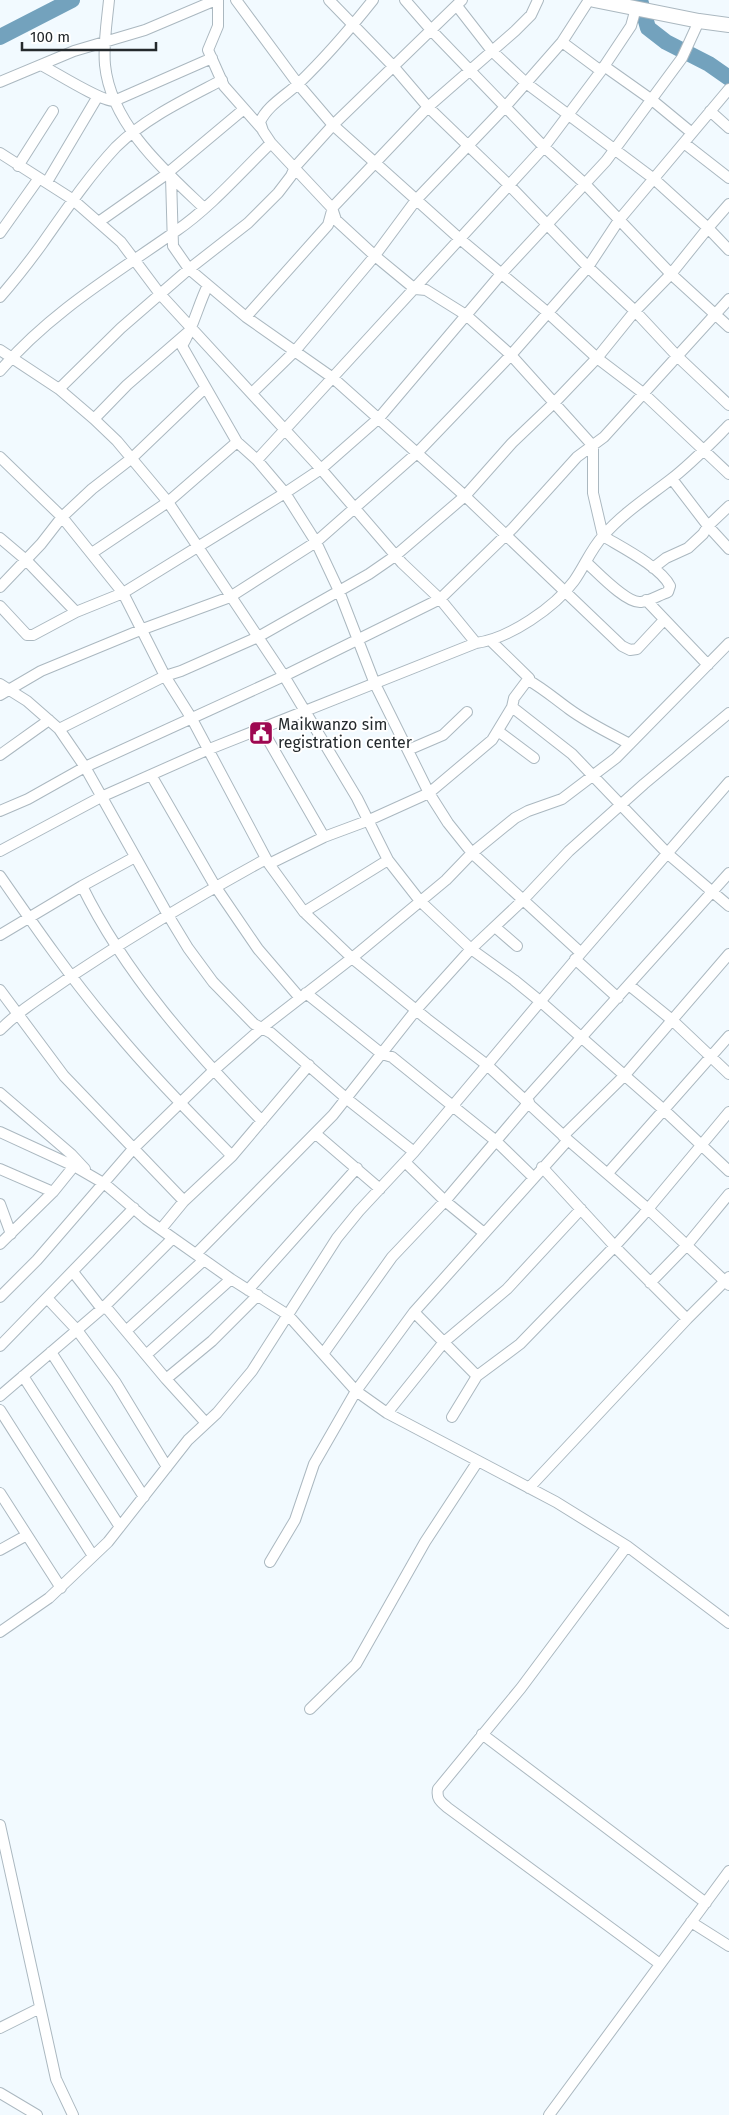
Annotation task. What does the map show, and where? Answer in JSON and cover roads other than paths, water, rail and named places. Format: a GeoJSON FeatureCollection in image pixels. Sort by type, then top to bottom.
{"type":"FeatureCollection","features":[{"type":"Feature","properties":{"kind":"street"},"geometry":{"type":"LineString","coordinates":[[109,0],[105,65],[114,101],[134,133],[169,175],[204,208]]}},
{"type":"Feature","properties":{"kind":"street"},"geometry":{"type":"LineString","coordinates":[[0,82],[74,51],[144,30],[217,0],[218,26],[208,50],[224,86],[271,143],[332,208],[336,220],[415,289],[426,290],[466,315],[511,355],[555,402],[593,446],[593,492],[602,536],[653,568],[667,580],[670,586],[668,592],[640,602],[632,600],[618,591],[587,563]]}},
{"type":"Feature","properties":{"kind":"street"},"geometry":{"type":"LineString","coordinates":[[236,0],[298,84],[334,126],[597,358],[643,393],[705,449],[729,474]]}},
{"type":"Feature","properties":{"kind":"street"},"geometry":{"type":"LineString","coordinates":[[329,0],[393,66],[428,107],[509,185],[588,267],[635,311],[677,356],[729,405]]}},
{"type":"Feature","properties":{"kind":"street"},"geometry":{"type":"LineString","coordinates":[[263,131],[260,122],[264,113],[298,84],[354,25],[373,0]]}},
{"type":"Feature","properties":{"kind":"street"},"geometry":{"type":"LineString","coordinates":[[405,0],[432,31],[544,147],[585,184],[671,274],[729,328]]}},
{"type":"Feature","properties":{"kind":"street"},"geometry":{"type":"LineString","coordinates":[[246,317],[328,225],[332,208],[428,107],[531,15],[538,0]]}},
{"type":"Feature","properties":{"kind":"street"},"geometry":{"type":"LineString","coordinates":[[252,393],[295,351],[375,256],[416,200],[505,107],[562,42],[589,0]]}},
{"type":"Feature","properties":{"kind":"street"},"geometry":{"type":"LineString","coordinates":[[594,0],[699,22],[729,25]]}},
{"type":"Feature","properties":{"kind":"street"},"geometry":{"type":"LineString","coordinates":[[59,389],[121,328],[189,269],[248,223],[278,193],[291,176],[295,167],[334,126],[393,66],[460,3],[492,51],[526,83],[654,178],[729,250]]}},
{"type":"Feature","properties":{"kind":"street"},"geometry":{"type":"LineString","coordinates":[[257,460],[544,147],[631,26],[639,8]]}},
{"type":"Feature","properties":{"kind":"street"},"geometry":{"type":"LineString","coordinates":[[0,606],[30,636],[76,612],[123,593],[285,494],[321,469],[379,418],[466,315],[616,148],[684,55],[699,22]]}},
{"type":"Feature","properties":{"kind":"street"},"geometry":{"type":"LineString","coordinates":[[562,42],[652,100],[692,133]]}},
{"type":"Feature","properties":{"kind":"street"},"geometry":{"type":"LineString","coordinates":[[41,65],[98,96],[114,101],[212,58]]}},
{"type":"Feature","properties":{"kind":"street"},"geometry":{"type":"LineString","coordinates":[[0,297],[42,244],[72,199],[117,147],[134,133],[180,103],[222,80]]}},
{"type":"Feature","properties":{"kind":"street"},"geometry":{"type":"LineString","coordinates":[[0,695],[5,686],[143,629],[230,597],[316,542],[417,453],[511,355],[588,267],[619,220],[729,89]]}},
{"type":"Feature","properties":{"kind":"street"},"geometry":{"type":"LineString","coordinates":[[0,233],[4,220],[43,180],[98,96]]}},
{"type":"Feature","properties":{"kind":"street"},"geometry":{"type":"LineString","coordinates":[[100,221],[169,175],[244,109]]}},
{"type":"Feature","properties":{"kind":"street"},"geometry":{"type":"LineString","coordinates":[[18,166],[54,111]]}},
{"type":"Feature","properties":{"kind":"street"},"geometry":{"type":"LineString","coordinates":[[710,111],[729,128]]}},
{"type":"Feature","properties":{"kind":"street"},"geometry":{"type":"LineString","coordinates":[[0,370],[48,323],[134,258],[172,234],[204,208],[271,143]]}},
{"type":"Feature","properties":{"kind":"street"},"geometry":{"type":"LineString","coordinates":[[684,143],[729,178]]}},
{"type":"Feature","properties":{"kind":"street"},"geometry":{"type":"LineString","coordinates":[[0,153],[72,199],[100,221],[134,258],[160,294],[321,469],[395,556],[440,599],[476,643]]}},
{"type":"Feature","properties":{"kind":"street"},"geometry":{"type":"LineString","coordinates":[[169,175],[173,246],[189,269],[246,317],[333,378],[379,418],[465,496],[622,646],[630,650],[637,649],[664,620]]}},
{"type":"Feature","properties":{"kind":"street"},"geometry":{"type":"LineString","coordinates":[[59,729],[165,676],[181,671],[258,637],[369,574],[395,556],[465,496],[512,443],[597,358],[635,311],[671,274],[729,204]]}},
{"type":"Feature","properties":{"kind":"street"},"geometry":{"type":"LineString","coordinates":[[208,285],[199,303],[192,329],[182,346],[237,442],[257,460],[285,494],[316,542],[339,591],[375,684],[429,793],[448,823],[472,853],[523,900],[618,998]]}},
{"type":"Feature","properties":{"kind":"street"},"geometry":{"type":"LineString","coordinates":[[0,811],[28,799],[85,767],[284,676],[440,599],[506,535],[577,457],[604,437],[729,299]]}},
{"type":"Feature","properties":{"kind":"street"},"geometry":{"type":"LineString","coordinates":[[94,419],[127,385],[192,329]]}},
{"type":"Feature","properties":{"kind":"street"},"geometry":{"type":"LineString","coordinates":[[0,350],[59,389],[94,419],[117,441],[168,502],[284,676],[352,789],[388,860],[420,901],[472,950],[541,1002],[703,1145],[729,1171]]}},
{"type":"Feature","properties":{"kind":"street"},"geometry":{"type":"LineString","coordinates":[[0,587],[26,560],[62,517],[92,489],[132,458],[205,388]]}},
{"type":"Feature","properties":{"kind":"street"},"geometry":{"type":"LineString","coordinates":[[0,851],[102,797],[207,750],[476,643],[491,641],[517,629],[566,592],[587,563],[602,536],[635,507],[672,479],[729,425]]}},
{"type":"Feature","properties":{"kind":"street"},"geometry":{"type":"LineString","coordinates":[[92,554],[168,502],[237,442]]}},
{"type":"Feature","properties":{"kind":"street"},"geometry":{"type":"LineString","coordinates":[[0,457],[62,517],[123,593],[143,629],[165,676],[192,719],[268,862],[304,912],[352,958],[487,1065],[566,1138],[608,1173],[728,1281],[687,1318],[529,1488]]}},
{"type":"Feature","properties":{"kind":"street"},"geometry":{"type":"LineString","coordinates":[[672,479],[708,526],[729,549]]}},
{"type":"Feature","properties":{"kind":"street"},"geometry":{"type":"LineString","coordinates":[[653,568],[666,558],[688,548],[729,506]]}},
{"type":"Feature","properties":{"kind":"street"},"geometry":{"type":"LineString","coordinates":[[0,538],[26,560],[76,612]]}},
{"type":"Feature","properties":{"kind":"street"},"geometry":{"type":"LineString","coordinates":[[646,600],[708,665]]}},
{"type":"Feature","properties":{"kind":"street"},"geometry":{"type":"LineString","coordinates":[[491,641],[526,674],[528,680],[545,689],[569,709],[597,727],[630,744]]}},
{"type":"Feature","properties":{"kind":"street"},"geometry":{"type":"LineString","coordinates":[[0,1296],[37,1260],[105,1184],[133,1149],[180,1102],[262,1027],[352,958],[446,880],[472,853],[515,818],[528,811],[562,799],[593,777],[630,744],[729,643]]}},
{"type":"Feature","properties":{"kind":"street"},"geometry":{"type":"LineString","coordinates":[[0,1030],[18,1013],[116,946],[215,886],[429,793],[492,740],[512,707],[514,698],[528,680]]}},
{"type":"Feature","properties":{"kind":"street"},"geometry":{"type":"LineString","coordinates":[[5,686],[59,729],[85,767],[188,948],[213,982],[254,1024],[262,1027],[310,1064],[347,1099],[414,1152]]}},
{"type":"Feature","properties":{"kind":"street"},"geometry":{"type":"LineString","coordinates":[[512,707],[566,748],[668,854],[729,906]]}},
{"type":"Feature","properties":{"kind":"street"},"geometry":{"type":"LineString","coordinates":[[408,750],[442,735],[467,712]]}},
{"type":"Feature","properties":{"kind":"street"},"geometry":{"type":"LineString","coordinates":[[126,1330],[200,1257],[316,1134],[347,1099],[416,1010],[472,950],[569,851],[729,713]]}},
{"type":"Feature","properties":{"kind":"street"},"geometry":{"type":"LineString","coordinates":[[0,755],[49,720]]}},
{"type":"Feature","properties":{"kind":"street"},"geometry":{"type":"LineString","coordinates":[[262,729],[324,837]]}},
{"type":"Feature","properties":{"kind":"street"},"geometry":{"type":"LineString","coordinates":[[498,731],[534,758]]}},
{"type":"Feature","properties":{"kind":"street"},"geometry":{"type":"LineString","coordinates":[[151,775],[215,886],[258,949],[303,996],[382,1054],[392,1057],[496,1141],[533,1177]]}},
{"type":"Feature","properties":{"kind":"street"},"geometry":{"type":"LineString","coordinates":[[0,1632],[49,1598],[108,1542],[188,1440],[227,1402],[252,1371],[337,1238],[414,1152],[578,956],[729,782]]}},
{"type":"Feature","properties":{"kind":"street"},"geometry":{"type":"LineString","coordinates":[[0,935],[135,857]]}},
{"type":"Feature","properties":{"kind":"street"},"geometry":{"type":"LineString","coordinates":[[304,912],[388,860]]}},
{"type":"Feature","properties":{"kind":"street"},"geometry":{"type":"LineString","coordinates":[[324,1354],[392,1257],[445,1201],[496,1141],[527,1100],[729,873]]}},
{"type":"Feature","properties":{"kind":"street"},"geometry":{"type":"LineString","coordinates":[[0,876],[112,1028],[232,1156]]}},
{"type":"Feature","properties":{"kind":"street"},"geometry":{"type":"LineString","coordinates":[[82,886],[116,946],[173,1023],[213,1071],[262,1121]]}},
{"type":"Feature","properties":{"kind":"street"},"geometry":{"type":"LineString","coordinates":[[495,927],[516,946]]}},
{"type":"Feature","properties":{"kind":"street"},"geometry":{"type":"LineString","coordinates":[[270,1562],[295,1520],[314,1464],[356,1391],[414,1312],[566,1138],[624,1076],[729,954]]}},
{"type":"Feature","properties":{"kind":"street"},"geometry":{"type":"LineString","coordinates":[[629,985],[672,1020],[729,1074]]}},
{"type":"Feature","properties":{"kind":"street"},"geometry":{"type":"LineString","coordinates":[[0,990],[64,1076],[184,1201]]}},
{"type":"Feature","properties":{"kind":"street"},"geometry":{"type":"LineString","coordinates":[[608,1173],[729,1036]]}},
{"type":"Feature","properties":{"kind":"street"},"geometry":{"type":"LineString","coordinates":[[161,1229],[184,1201],[232,1156],[310,1064]]}},
{"type":"Feature","properties":{"kind":"street"},"geometry":{"type":"LineString","coordinates":[[0,1093],[71,1154],[92,1176]]}},
{"type":"Feature","properties":{"kind":"street"},"geometry":{"type":"LineString","coordinates":[[452,1417],[477,1376],[520,1344],[615,1246],[703,1145],[729,1112]]}},
{"type":"Feature","properties":{"kind":"street"},"geometry":{"type":"LineString","coordinates":[[0,1132],[74,1166],[105,1184],[161,1229],[230,1279],[288,1315],[356,1391],[387,1413],[529,1488],[627,1546],[729,1623]]}},
{"type":"Feature","properties":{"kind":"street"},"geometry":{"type":"LineString","coordinates":[[316,1134],[380,1189]]}},
{"type":"Feature","properties":{"kind":"street"},"geometry":{"type":"LineString","coordinates":[[405,1162],[445,1201],[484,1233]]}},
{"type":"Feature","properties":{"kind":"street"},"geometry":{"type":"LineString","coordinates":[[0,1244],[54,1192],[74,1166]]}},
{"type":"Feature","properties":{"kind":"street"},"geometry":{"type":"LineString","coordinates":[[542,1167],[650,1283],[687,1318]]}},
{"type":"Feature","properties":{"kind":"street"},"geometry":{"type":"LineString","coordinates":[[166,1379],[212,1341],[357,1168]]}},
{"type":"Feature","properties":{"kind":"street"},"geometry":{"type":"LineString","coordinates":[[0,1169],[54,1192]]}},
{"type":"Feature","properties":{"kind":"street"},"geometry":{"type":"LineString","coordinates":[[650,1283],[687,1245],[729,1194]]}},
{"type":"Feature","properties":{"kind":"street"},"geometry":{"type":"LineString","coordinates":[[0,1204],[11,1234]]}},
{"type":"Feature","properties":{"kind":"street"},"geometry":{"type":"LineString","coordinates":[[0,1346],[134,1208]]}},
{"type":"Feature","properties":{"kind":"street"},"geometry":{"type":"LineString","coordinates":[[387,1413],[444,1342],[508,1289],[581,1209]]}},
{"type":"Feature","properties":{"kind":"street"},"geometry":{"type":"LineString","coordinates":[[0,1396],[104,1307],[173,1238]]}},
{"type":"Feature","properties":{"kind":"street"},"geometry":{"type":"LineString","coordinates":[[73,1272],[206,1423]]}},
{"type":"Feature","properties":{"kind":"street"},"geometry":{"type":"LineString","coordinates":[[146,1355],[230,1279]]}},
{"type":"Feature","properties":{"kind":"street"},"geometry":{"type":"LineString","coordinates":[[48,1298],[77,1330],[116,1383],[167,1467]]}},
{"type":"Feature","properties":{"kind":"street"},"geometry":{"type":"LineString","coordinates":[[414,1312],[477,1376]]}},
{"type":"Feature","properties":{"kind":"street"},"geometry":{"type":"LineString","coordinates":[[51,1352],[144,1497]]}},
{"type":"Feature","properties":{"kind":"street"},"geometry":{"type":"LineString","coordinates":[[23,1376],[120,1527]]}},
{"type":"Feature","properties":{"kind":"street"},"geometry":{"type":"LineString","coordinates":[[0,1410],[93,1556]]}},
{"type":"Feature","properties":{"kind":"street"},"geometry":{"type":"LineString","coordinates":[[310,1709],[356,1664],[425,1542],[478,1461]]}},
{"type":"Feature","properties":{"kind":"street"},"geometry":{"type":"LineString","coordinates":[[2,1499],[60,1588]]}},
{"type":"Feature","properties":{"kind":"street"},"geometry":{"type":"LineString","coordinates":[[0,1550],[27,1535]]}},
{"type":"Feature","properties":{"kind":"street"},"geometry":{"type":"LineString","coordinates":[[627,1546],[521,1688],[438,1789],[437,1795],[439,1801],[660,1964]]}},
{"type":"Feature","properties":{"kind":"street"},"geometry":{"type":"LineString","coordinates":[[482,1734],[706,1903]]}},
{"type":"Feature","properties":{"kind":"street"},"geometry":{"type":"LineString","coordinates":[[0,1825],[56,2079],[73,2115]]}},
{"type":"Feature","properties":{"kind":"street"},"geometry":{"type":"LineString","coordinates":[[549,2115],[729,1871]]}},
{"type":"Feature","properties":{"kind":"street"},"geometry":{"type":"LineString","coordinates":[[691,1922],[729,1946]]}},
{"type":"Feature","properties":{"kind":"street"},"geometry":{"type":"LineString","coordinates":[[0,2028],[40,2008]]}},
{"type":"Feature","properties":{"kind":"street"},"geometry":{"type":"LineString","coordinates":[[0,2093],[37,2115]]}},
{"type":"Feature","properties":{"kind":"waterway"},"geometry":{"type":"LineString","coordinates":[[0,37],[72,0]]}},
{"type":"Feature","properties":{"kind":"waterway"},"geometry":{"type":"LineString","coordinates":[[640,0],[648,28],[666,42],[709,64],[729,78]]}},
{"type":"Feature","properties":{"kind":"place","name":"Maikwanzo sim registration center"},"geometry":{"type":"Point","coordinates":[261,733]}}]}
